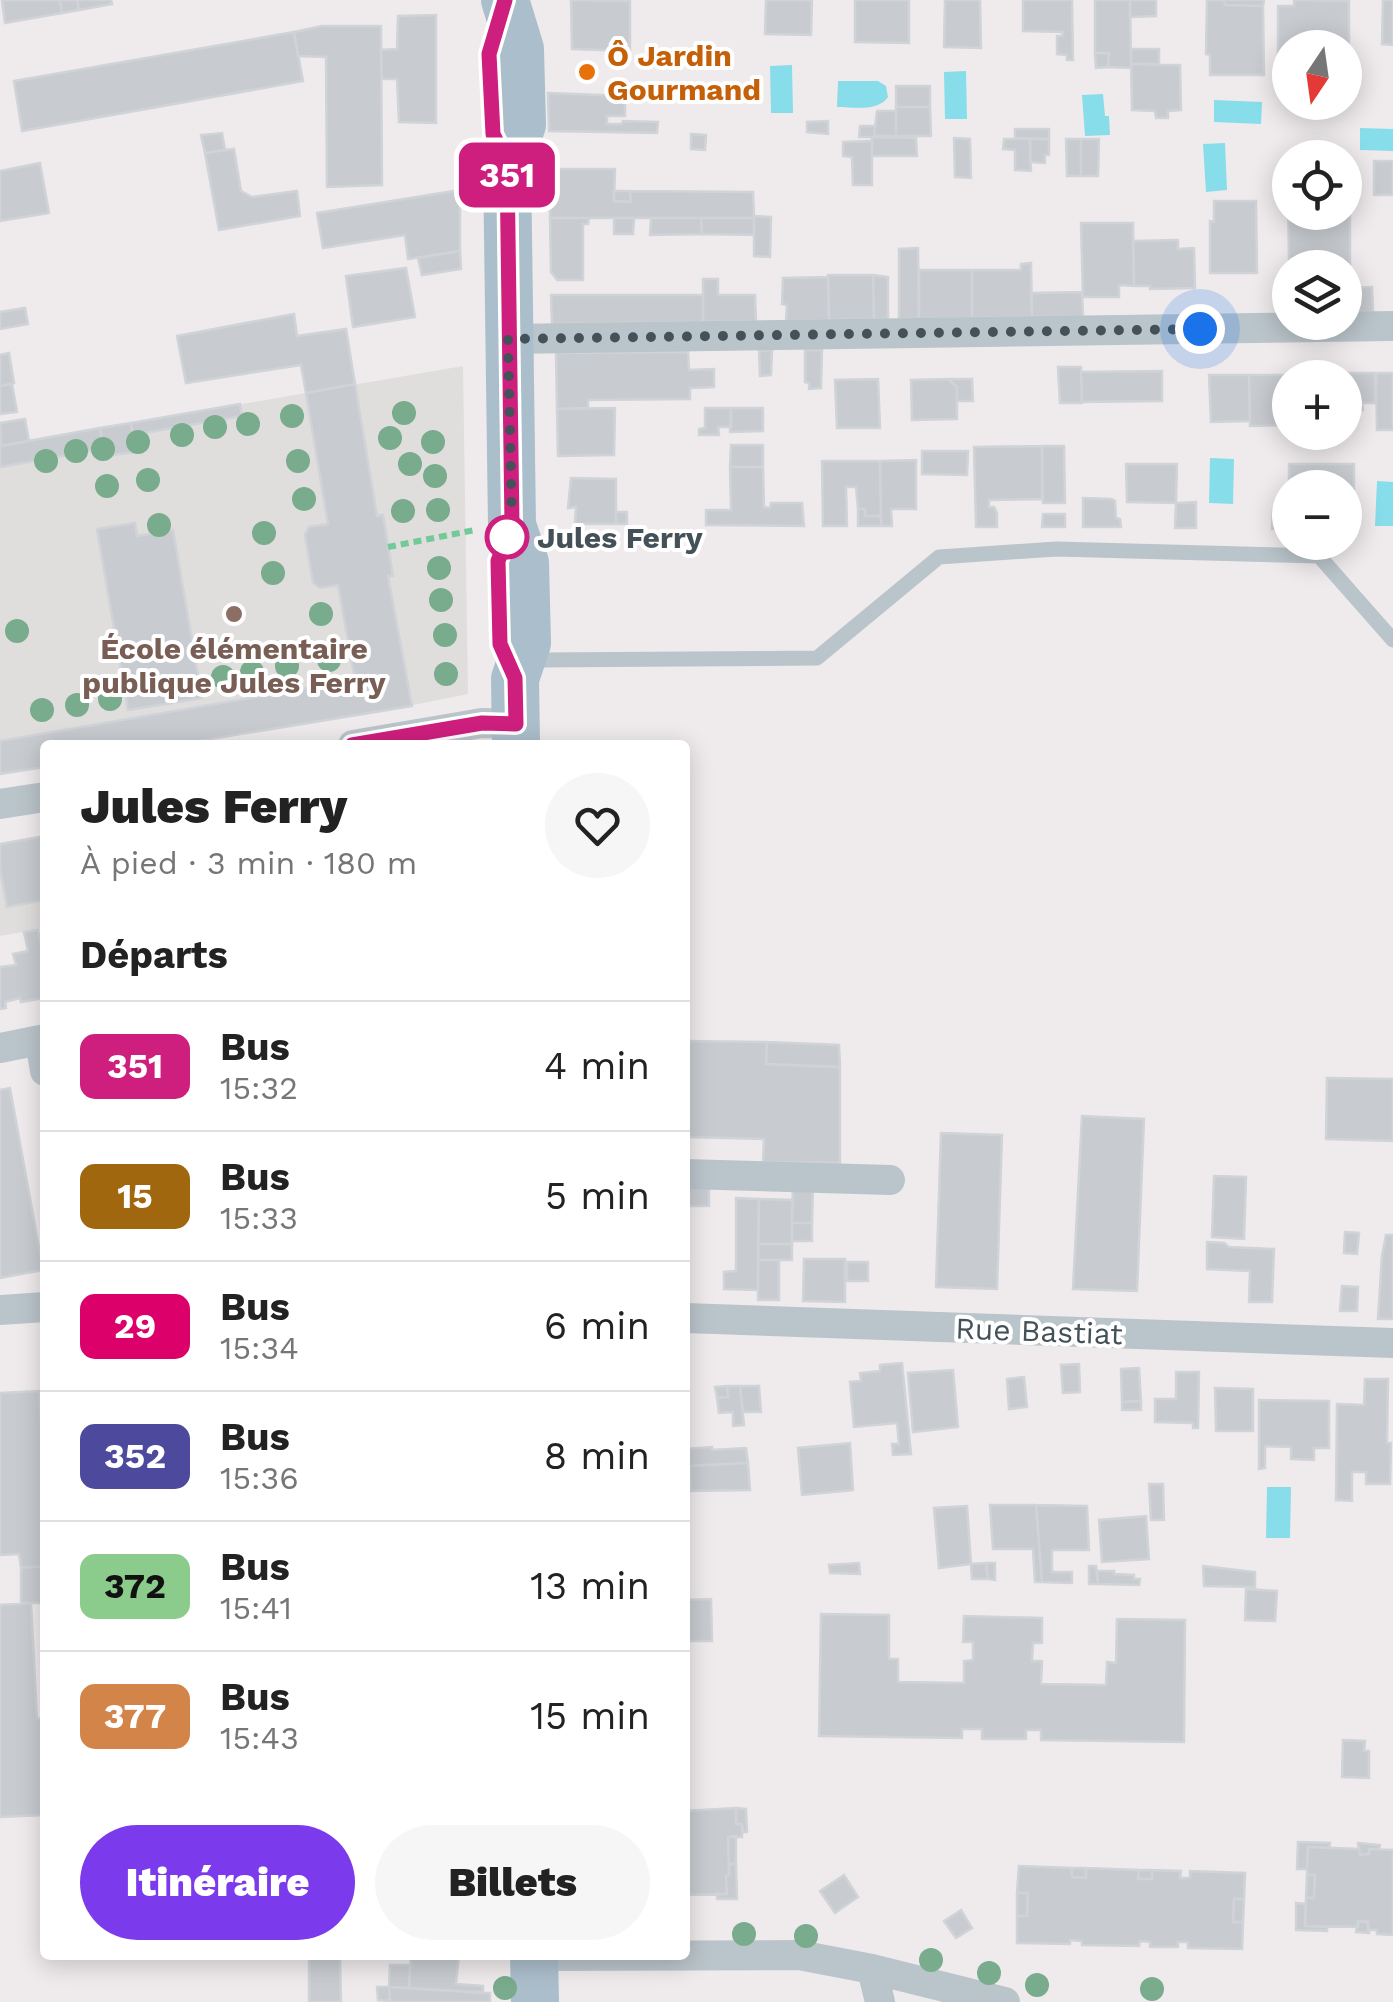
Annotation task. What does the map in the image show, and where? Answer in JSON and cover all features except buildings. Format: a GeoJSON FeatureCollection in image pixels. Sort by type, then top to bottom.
{"type":"FeatureCollection","features":[{"type":"Feature","properties":{"kind":"main road"},"geometry":{"type":"LineString","coordinates":[[505,0],[489,54],[493,134],[507,163],[512,525],[498,561],[500,644],[522,702]]}},
{"type":"Feature","properties":{"kind":"main road"},"geometry":{"type":"LineString","coordinates":[[534,1960],[535,2002]]}},
{"type":"Feature","properties":{"kind":"street"},"geometry":{"type":"LineString","coordinates":[[508,339],[1393,326]]}},
{"type":"Feature","properties":{"kind":"street"},"geometry":{"type":"LineString","coordinates":[[382,740],[482,723],[522,702]]}},
{"type":"Feature","properties":{"kind":"street"},"geometry":{"type":"LineString","coordinates":[[0,804],[40,798]]}},
{"type":"Feature","properties":{"kind":"street"},"geometry":{"type":"LineString","coordinates":[[0,1048],[40,1050]]}},
{"type":"Feature","properties":{"kind":"street"},"geometry":{"type":"LineString","coordinates":[[690,1174],[890,1180]]}},
{"type":"Feature","properties":{"kind":"street"},"geometry":{"type":"LineString","coordinates":[[0,1310],[40,1307]]}},
{"type":"Feature","properties":{"kind":"street","name":"Rue Bastiat"},"geometry":{"type":"LineString","coordinates":[[690,1318],[1393,1343]]}},
{"type":"Feature","properties":{"kind":"street"},"geometry":{"type":"LineString","coordinates":[[690,1955],[799,1955],[1004,2002]]}},
{"type":"Feature","properties":{"kind":"street"},"geometry":{"type":"LineString","coordinates":[[872,1969],[880,2002]]}},
{"type":"Feature","properties":{"kind":"lane"},"geometry":{"type":"LineString","coordinates":[[522,702],[817,658],[939,557],[1056,549],[1319,556],[1393,640]]}},
{"type":"Feature","properties":{"kind":"path"},"geometry":{"type":"LineString","coordinates":[[388,547],[466,533]]}},
{"type":"Feature","properties":{"kind":"shaded area","name":"École élémentaire publique Jules Ferry"},"geometry":{"type":"Polygon","coordinates":[[[463,366],[468,694],[363,715],[98,740],[40,740],[40,768],[0,774],[0,446],[463,366]]]}},
{"type":"Feature","properties":{"kind":"shaded area"},"geometry":{"type":"Polygon","coordinates":[[[40,837],[40,929],[0,936],[0,844],[40,837]]]}},
{"type":"Feature","properties":{"kind":"water"},"geometry":{"type":"Polygon","coordinates":[[[792,65],[793,113],[771,113],[770,66],[792,65]]]}},
{"type":"Feature","properties":{"kind":"water"},"geometry":{"type":"Polygon","coordinates":[[[966,71],[967,119],[945,119],[944,72],[966,71]]]}},
{"type":"Feature","properties":{"kind":"water"},"geometry":{"type":"Polygon","coordinates":[[[838,81],[878,81],[886,86],[888,97],[872,107],[837,107],[838,81]]]}},
{"type":"Feature","properties":{"kind":"water"},"geometry":{"type":"Polygon","coordinates":[[[1103,94],[1110,135],[1085,136],[1082,95],[1103,94]]]}},
{"type":"Feature","properties":{"kind":"water"},"geometry":{"type":"Polygon","coordinates":[[[1214,100],[1262,102],[1261,124],[1214,122],[1214,100]]]}},
{"type":"Feature","properties":{"kind":"water"},"geometry":{"type":"Polygon","coordinates":[[[1360,128],[1393,129],[1393,151],[1362,150],[1360,128]]]}},
{"type":"Feature","properties":{"kind":"water"},"geometry":{"type":"Polygon","coordinates":[[[1225,143],[1227,190],[1206,192],[1203,144],[1225,143]]]}},
{"type":"Feature","properties":{"kind":"water"},"geometry":{"type":"Polygon","coordinates":[[[1210,458],[1234,459],[1233,504],[1209,503],[1210,458]]]}},
{"type":"Feature","properties":{"kind":"water"},"geometry":{"type":"Polygon","coordinates":[[[1377,481],[1393,482],[1393,526],[1375,526],[1377,481]]]}},
{"type":"Feature","properties":{"kind":"water"},"geometry":{"type":"Polygon","coordinates":[[[1267,1487],[1291,1487],[1290,1538],[1266,1538],[1267,1487]]]}},
{"type":"Feature","properties":{"kind":"bus line","name":"351"},"geometry":{"type":"LineString","coordinates":[[382,740],[482,723],[516,724],[515,678],[500,644],[498,561],[512,525],[507,163],[493,134],[489,54],[505,0]]}},
{"type":"Feature","properties":{"kind":"place","name":"Ô Jardin Gourmand"},"geometry":{"type":"Point","coordinates":[587,72]}},
{"type":"Feature","properties":{"kind":"place","name":"Jules Ferry"},"geometry":{"type":"Point","coordinates":[507,537]}},
{"type":"Feature","properties":{"kind":"place","name":"École élémentaire publique Jules Ferry"},"geometry":{"type":"Point","coordinates":[234,614]}},
{"type":"Feature","properties":{"kind":"route"},"geometry":{"type":"LineString","coordinates":[[507,537],[512,525],[508,339],[1200,329]]}}]}
